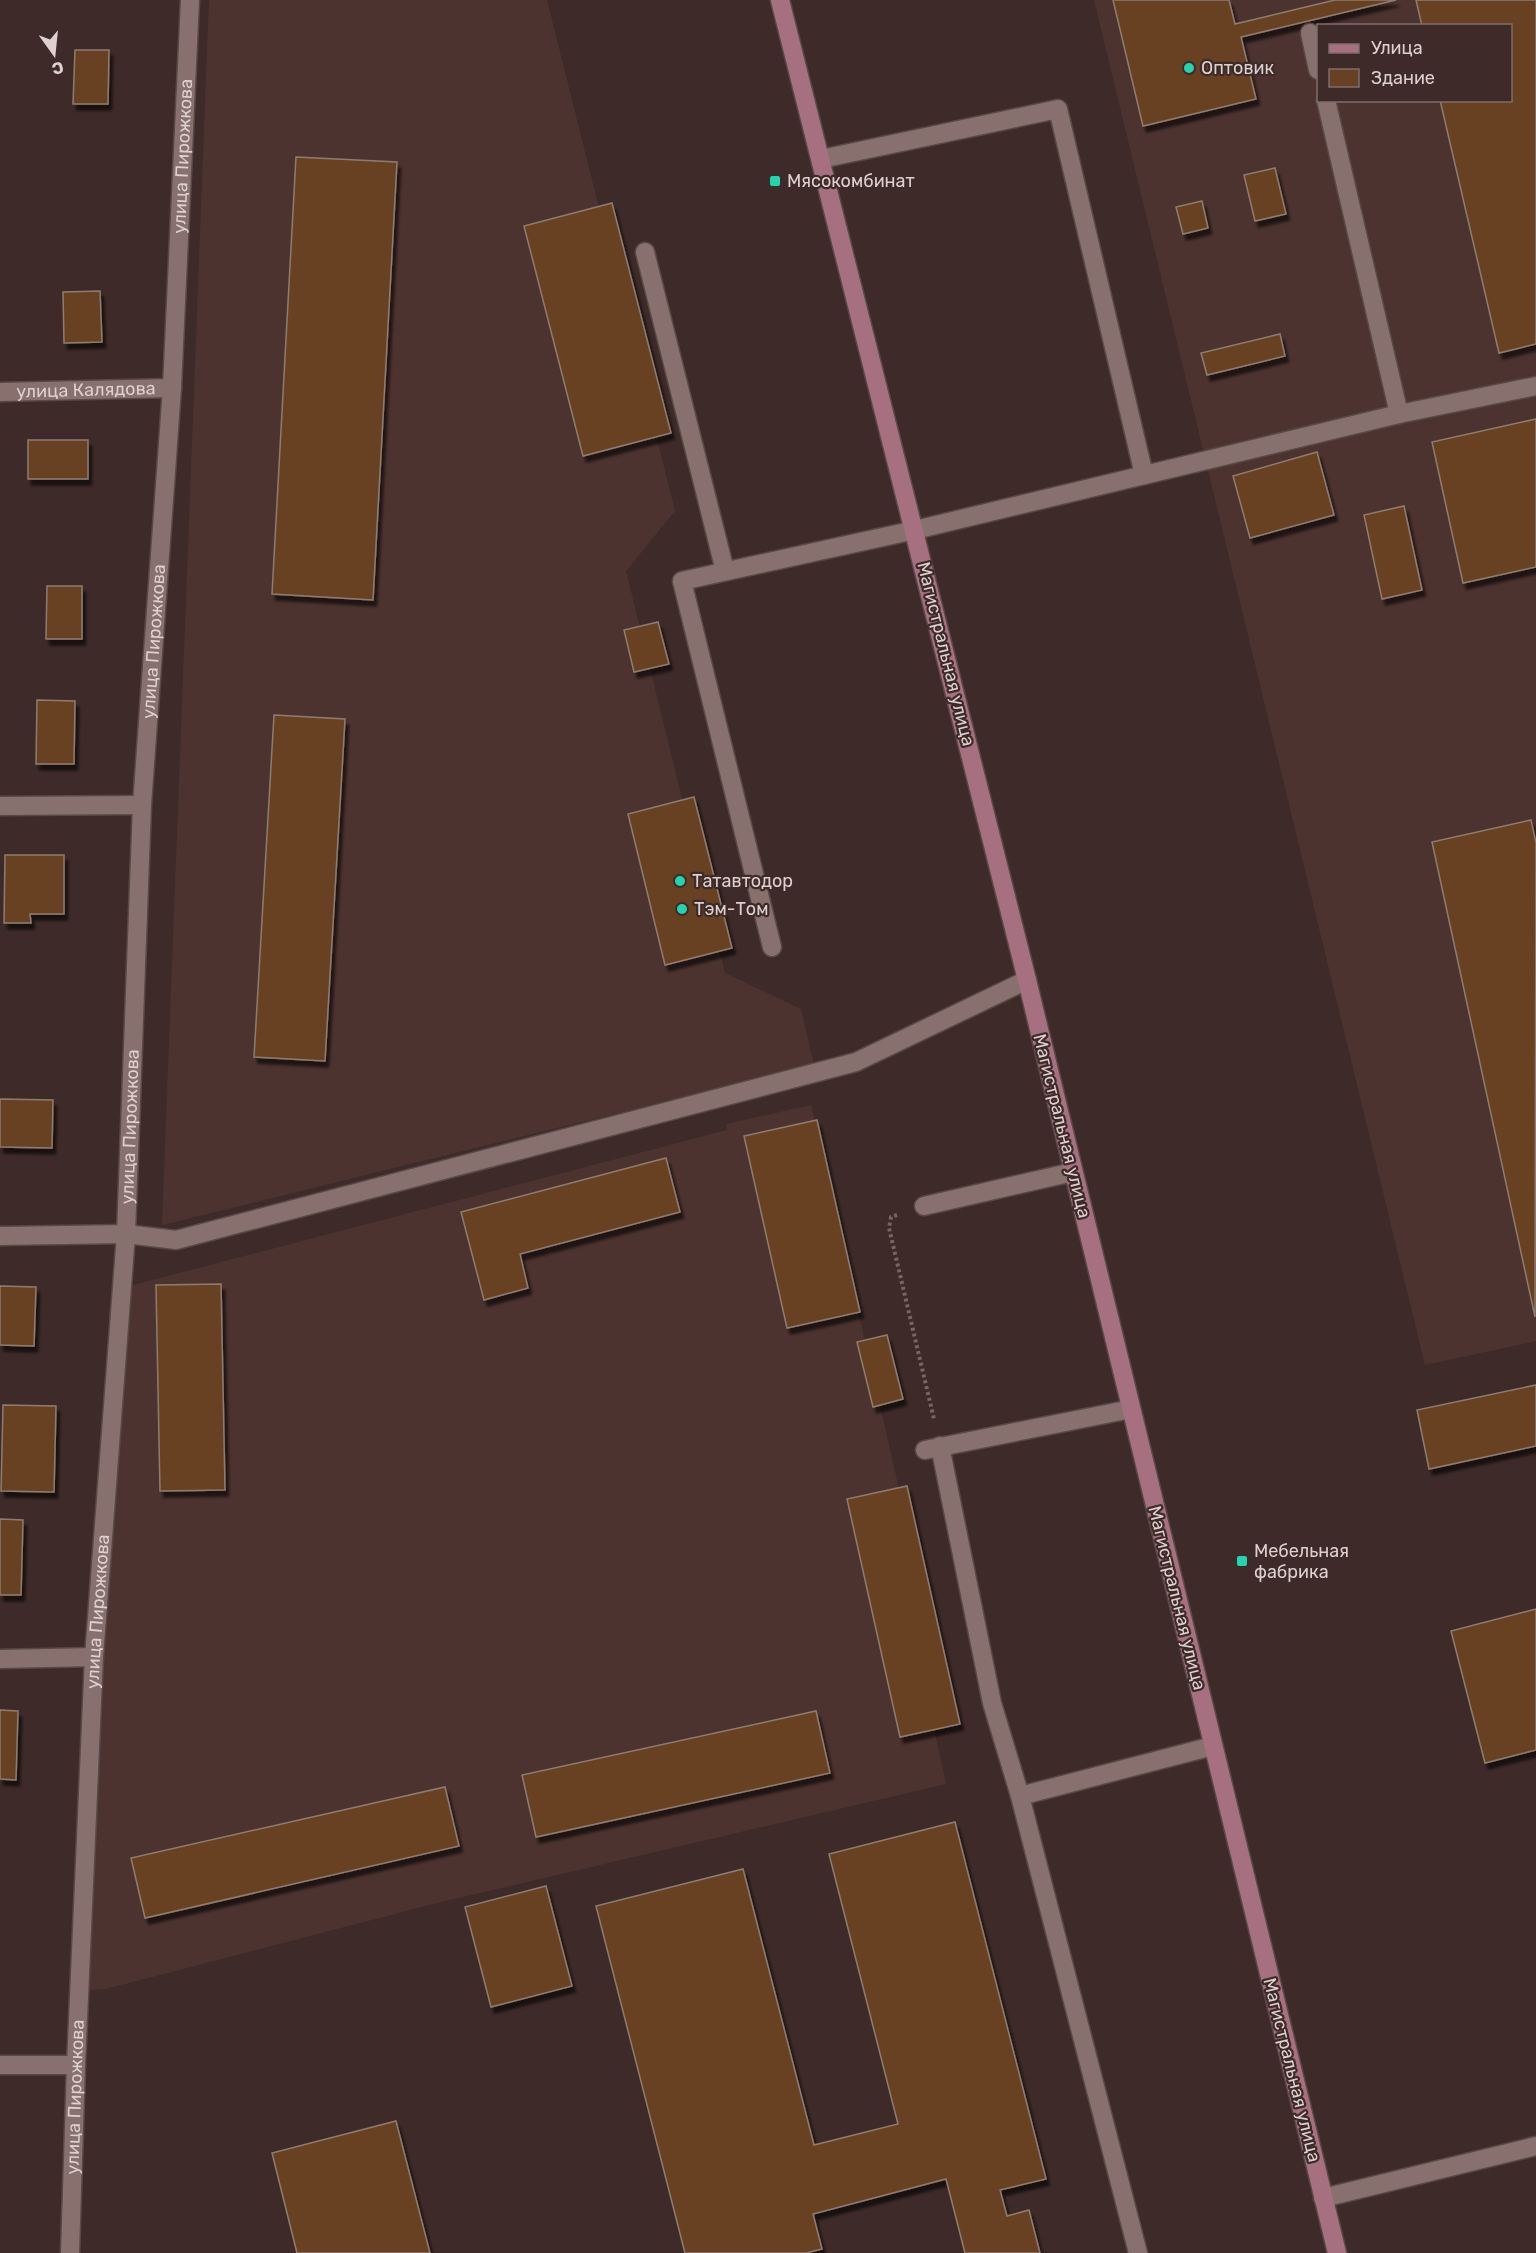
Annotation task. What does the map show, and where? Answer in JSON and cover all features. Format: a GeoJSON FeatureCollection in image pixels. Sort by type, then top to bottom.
{"type":"FeatureCollection","features":[{"type":"Feature","properties":{"kind":"main road","name":"Магистральная улица"},"geometry":{"type":"LineString","coordinates":[[780,0],[1027,980],[1337,2253]]}},
{"type":"Feature","properties":{"kind":"street","name":"улица Пирожкова"},"geometry":{"type":"LineString","coordinates":[[70,2253],[94,1658],[126,1234],[142,805],[172,388],[190,0]]}},
{"type":"Feature","properties":{"kind":"street"},"geometry":{"type":"LineString","coordinates":[[1310,33],[1317,65]]}},
{"type":"Feature","properties":{"kind":"street"},"geometry":{"type":"LineString","coordinates":[[1326,102],[1399,414]]}},
{"type":"Feature","properties":{"kind":"street"},"geometry":{"type":"LineString","coordinates":[[821,159],[1058,109],[1144,475]]}},
{"type":"Feature","properties":{"kind":"street"},"geometry":{"type":"LineString","coordinates":[[645,252],[725,572]]}},
{"type":"Feature","properties":{"kind":"street"},"geometry":{"type":"LineString","coordinates":[[772,947],[682,581],[915,530],[1399,414],[1536,386]]}},
{"type":"Feature","properties":{"kind":"street","name":"улица Калядова"},"geometry":{"type":"LineString","coordinates":[[0,392],[172,388]]}},
{"type":"Feature","properties":{"kind":"street"},"geometry":{"type":"LineString","coordinates":[[0,806],[142,805]]}},
{"type":"Feature","properties":{"kind":"street"},"geometry":{"type":"LineString","coordinates":[[0,1236],[126,1234],[176,1240],[856,1062],[1027,980]]}},
{"type":"Feature","properties":{"kind":"street"},"geometry":{"type":"LineString","coordinates":[[924,1206],[1073,1172]]}},
{"type":"Feature","properties":{"kind":"street"},"geometry":{"type":"LineString","coordinates":[[1131,1409],[932,1448],[992,1703],[1020,1796],[1138,2253]]}},
{"type":"Feature","properties":{"kind":"street"},"geometry":{"type":"LineString","coordinates":[[0,1659],[94,1658]]}},
{"type":"Feature","properties":{"kind":"street"},"geometry":{"type":"LineString","coordinates":[[1020,1796],[1212,1746]]}},
{"type":"Feature","properties":{"kind":"street"},"geometry":{"type":"LineString","coordinates":[[0,2065],[76,2065]]}},
{"type":"Feature","properties":{"kind":"street"},"geometry":{"type":"LineString","coordinates":[[1323,2198],[1536,2146]]}},
{"type":"Feature","properties":{"kind":"path"},"geometry":{"type":"LineString","coordinates":[[924,1206],[891,1217],[888,1228],[932,1448]]}},
{"type":"Feature","properties":{"kind":"shaded area"},"geometry":{"type":"Polygon","coordinates":[[[209,0],[547,0],[675,511],[626,571],[725,973],[801,1009],[814,1065],[162,1225],[209,0]]]}},
{"type":"Feature","properties":{"kind":"shaded area"},"geometry":{"type":"Polygon","coordinates":[[[1094,0],[1536,0],[1536,1341],[1425,1365],[1094,0]]]}},
{"type":"Feature","properties":{"kind":"shaded area"},"geometry":{"type":"Polygon","coordinates":[[[811,1105],[905,1515],[889,1522],[946,1784],[437,1903],[106,1989],[89,1990],[79,1967],[118,1289],[727,1130],[726,1124],[811,1105]]]}},
{"type":"Feature","properties":{"kind":"building","name":"Оптовик"},"geometry":{"type":"Polygon","coordinates":[[[1113,0],[1229,0],[1235,24],[1335,0],[1396,0],[1241,37],[1256,99],[1143,126],[1113,0]]]}},
{"type":"Feature","properties":{"kind":"building"},"geometry":{"type":"Polygon","coordinates":[[[1416,0],[1536,0],[1536,344],[1499,353],[1440,102],[1512,102],[1512,24],[1422,24],[1416,0]]]}},
{"type":"Feature","properties":{"kind":"building"},"geometry":{"type":"Polygon","coordinates":[[[75,50],[109,50],[108,104],[73,104],[75,50]]]}},
{"type":"Feature","properties":{"kind":"building"},"geometry":{"type":"Polygon","coordinates":[[[296,157],[397,162],[373,600],[272,594],[296,157]]]}},
{"type":"Feature","properties":{"kind":"building"},"geometry":{"type":"Polygon","coordinates":[[[1275,168],[1286,214],[1255,221],[1244,175],[1275,168]]]}},
{"type":"Feature","properties":{"kind":"building"},"geometry":{"type":"Polygon","coordinates":[[[1202,201],[1208,228],[1183,234],[1176,207],[1202,201]]]}},
{"type":"Feature","properties":{"kind":"building"},"geometry":{"type":"Polygon","coordinates":[[[612,203],[671,433],[583,456],[524,226],[612,203]]]}},
{"type":"Feature","properties":{"kind":"building"},"geometry":{"type":"Polygon","coordinates":[[[100,291],[102,342],[64,343],[63,292],[100,291]]]}},
{"type":"Feature","properties":{"kind":"building"},"geometry":{"type":"Polygon","coordinates":[[[1280,334],[1285,356],[1207,375],[1201,353],[1280,334]]]}},
{"type":"Feature","properties":{"kind":"building"},"geometry":{"type":"Polygon","coordinates":[[[1536,419],[1536,567],[1463,583],[1432,442],[1536,419]]]}},
{"type":"Feature","properties":{"kind":"building"},"geometry":{"type":"Polygon","coordinates":[[[28,440],[88,440],[88,479],[28,479],[28,440]]]}},
{"type":"Feature","properties":{"kind":"building"},"geometry":{"type":"Polygon","coordinates":[[[1317,452],[1334,515],[1250,538],[1233,476],[1317,452]]]}},
{"type":"Feature","properties":{"kind":"building"},"geometry":{"type":"Polygon","coordinates":[[[1404,506],[1422,590],[1382,599],[1364,515],[1404,506]]]}},
{"type":"Feature","properties":{"kind":"building"},"geometry":{"type":"Polygon","coordinates":[[[47,586],[82,586],[82,639],[46,639],[47,586]]]}},
{"type":"Feature","properties":{"kind":"building"},"geometry":{"type":"Polygon","coordinates":[[[658,622],[669,664],[634,672],[624,630],[658,622]]]}},
{"type":"Feature","properties":{"kind":"building"},"geometry":{"type":"Polygon","coordinates":[[[37,700],[75,701],[74,764],[36,764],[37,700]]]}},
{"type":"Feature","properties":{"kind":"building"},"geometry":{"type":"Polygon","coordinates":[[[274,715],[345,719],[325,1061],[254,1057],[274,715]]]}},
{"type":"Feature","properties":{"kind":"building","name":"Татавтодор"},"geometry":{"type":"Polygon","coordinates":[[[694,797],[732,948],[665,965],[628,814],[694,797]]]}},
{"type":"Feature","properties":{"kind":"building"},"geometry":{"type":"Polygon","coordinates":[[[1531,820],[1536,843],[1535,1317],[1432,842],[1531,820]]]}},
{"type":"Feature","properties":{"kind":"building"},"geometry":{"type":"Polygon","coordinates":[[[5,855],[64,855],[64,914],[30,914],[31,923],[4,923],[5,855]]]}},
{"type":"Feature","properties":{"kind":"building"},"geometry":{"type":"Polygon","coordinates":[[[0,1099],[53,1100],[52,1148],[0,1147],[0,1099]]]}},
{"type":"Feature","properties":{"kind":"building"},"geometry":{"type":"Polygon","coordinates":[[[817,1120],[860,1312],[787,1328],[744,1136],[817,1120]]]}},
{"type":"Feature","properties":{"kind":"building"},"geometry":{"type":"Polygon","coordinates":[[[666,1158],[680,1212],[520,1254],[528,1288],[484,1300],[461,1212],[666,1158]]]}},
{"type":"Feature","properties":{"kind":"building"},"geometry":{"type":"Polygon","coordinates":[[[221,1284],[225,1490],[160,1491],[156,1285],[221,1284]]]}},
{"type":"Feature","properties":{"kind":"building"},"geometry":{"type":"Polygon","coordinates":[[[0,1286],[36,1287],[34,1346],[0,1345],[0,1286]]]}},
{"type":"Feature","properties":{"kind":"building"},"geometry":{"type":"Polygon","coordinates":[[[887,1335],[903,1399],[873,1407],[857,1342],[887,1335]]]}},
{"type":"Feature","properties":{"kind":"building"},"geometry":{"type":"Polygon","coordinates":[[[1536,1385],[1536,1446],[1429,1469],[1417,1410],[1536,1385]]]}},
{"type":"Feature","properties":{"kind":"building"},"geometry":{"type":"Polygon","coordinates":[[[3,1405],[56,1406],[54,1492],[1,1491],[3,1405]]]}},
{"type":"Feature","properties":{"kind":"building"},"geometry":{"type":"Polygon","coordinates":[[[907,1486],[960,1724],[900,1737],[847,1499],[907,1486]]]}},
{"type":"Feature","properties":{"kind":"building"},"geometry":{"type":"Polygon","coordinates":[[[0,1519],[23,1520],[21,1595],[0,1595],[0,1519]]]}},
{"type":"Feature","properties":{"kind":"building"},"geometry":{"type":"Polygon","coordinates":[[[1536,1609],[1536,1750],[1485,1763],[1451,1631],[1536,1609]]]}},
{"type":"Feature","properties":{"kind":"building"},"geometry":{"type":"Polygon","coordinates":[[[0,1710],[18,1711],[16,1780],[0,1779],[0,1710]]]}},
{"type":"Feature","properties":{"kind":"building"},"geometry":{"type":"Polygon","coordinates":[[[816,1711],[830,1773],[536,1837],[522,1775],[816,1711]]]}},
{"type":"Feature","properties":{"kind":"building"},"geometry":{"type":"Polygon","coordinates":[[[445,1787],[459,1846],[145,1918],[131,1858],[445,1787]]]}},
{"type":"Feature","properties":{"kind":"building"},"geometry":{"type":"Polygon","coordinates":[[[955,1822],[1046,2179],[1000,2190],[1007,2216],[1029,2210],[1040,2253],[965,2253],[946,2179],[813,2214],[822,2249],[806,2253],[685,2253],[596,1906],[743,1869],[814,2145],[898,2124],[829,1854],[955,1822]]]}},
{"type":"Feature","properties":{"kind":"building"},"geometry":{"type":"Polygon","coordinates":[[[546,1886],[572,1986],[491,2007],[465,1907],[546,1886]]]}},
{"type":"Feature","properties":{"kind":"building"},"geometry":{"type":"Polygon","coordinates":[[[396,2121],[430,2253],[297,2253],[272,2153],[396,2121]]]}},
{"type":"Feature","properties":{"kind":"place","name":"Оптовик"},"geometry":{"type":"Point","coordinates":[1189,68]}},
{"type":"Feature","properties":{"kind":"place","name":"Мясокомбинат"},"geometry":{"type":"Point","coordinates":[775,181]}},
{"type":"Feature","properties":{"kind":"place","name":"Татавтодор"},"geometry":{"type":"Point","coordinates":[680,881]}},
{"type":"Feature","properties":{"kind":"place","name":"Тэм-Том"},"geometry":{"type":"Point","coordinates":[682,909]}},
{"type":"Feature","properties":{"kind":"place","name":"Мебельная фабрика"},"geometry":{"type":"Point","coordinates":[1242,1561]}}]}
